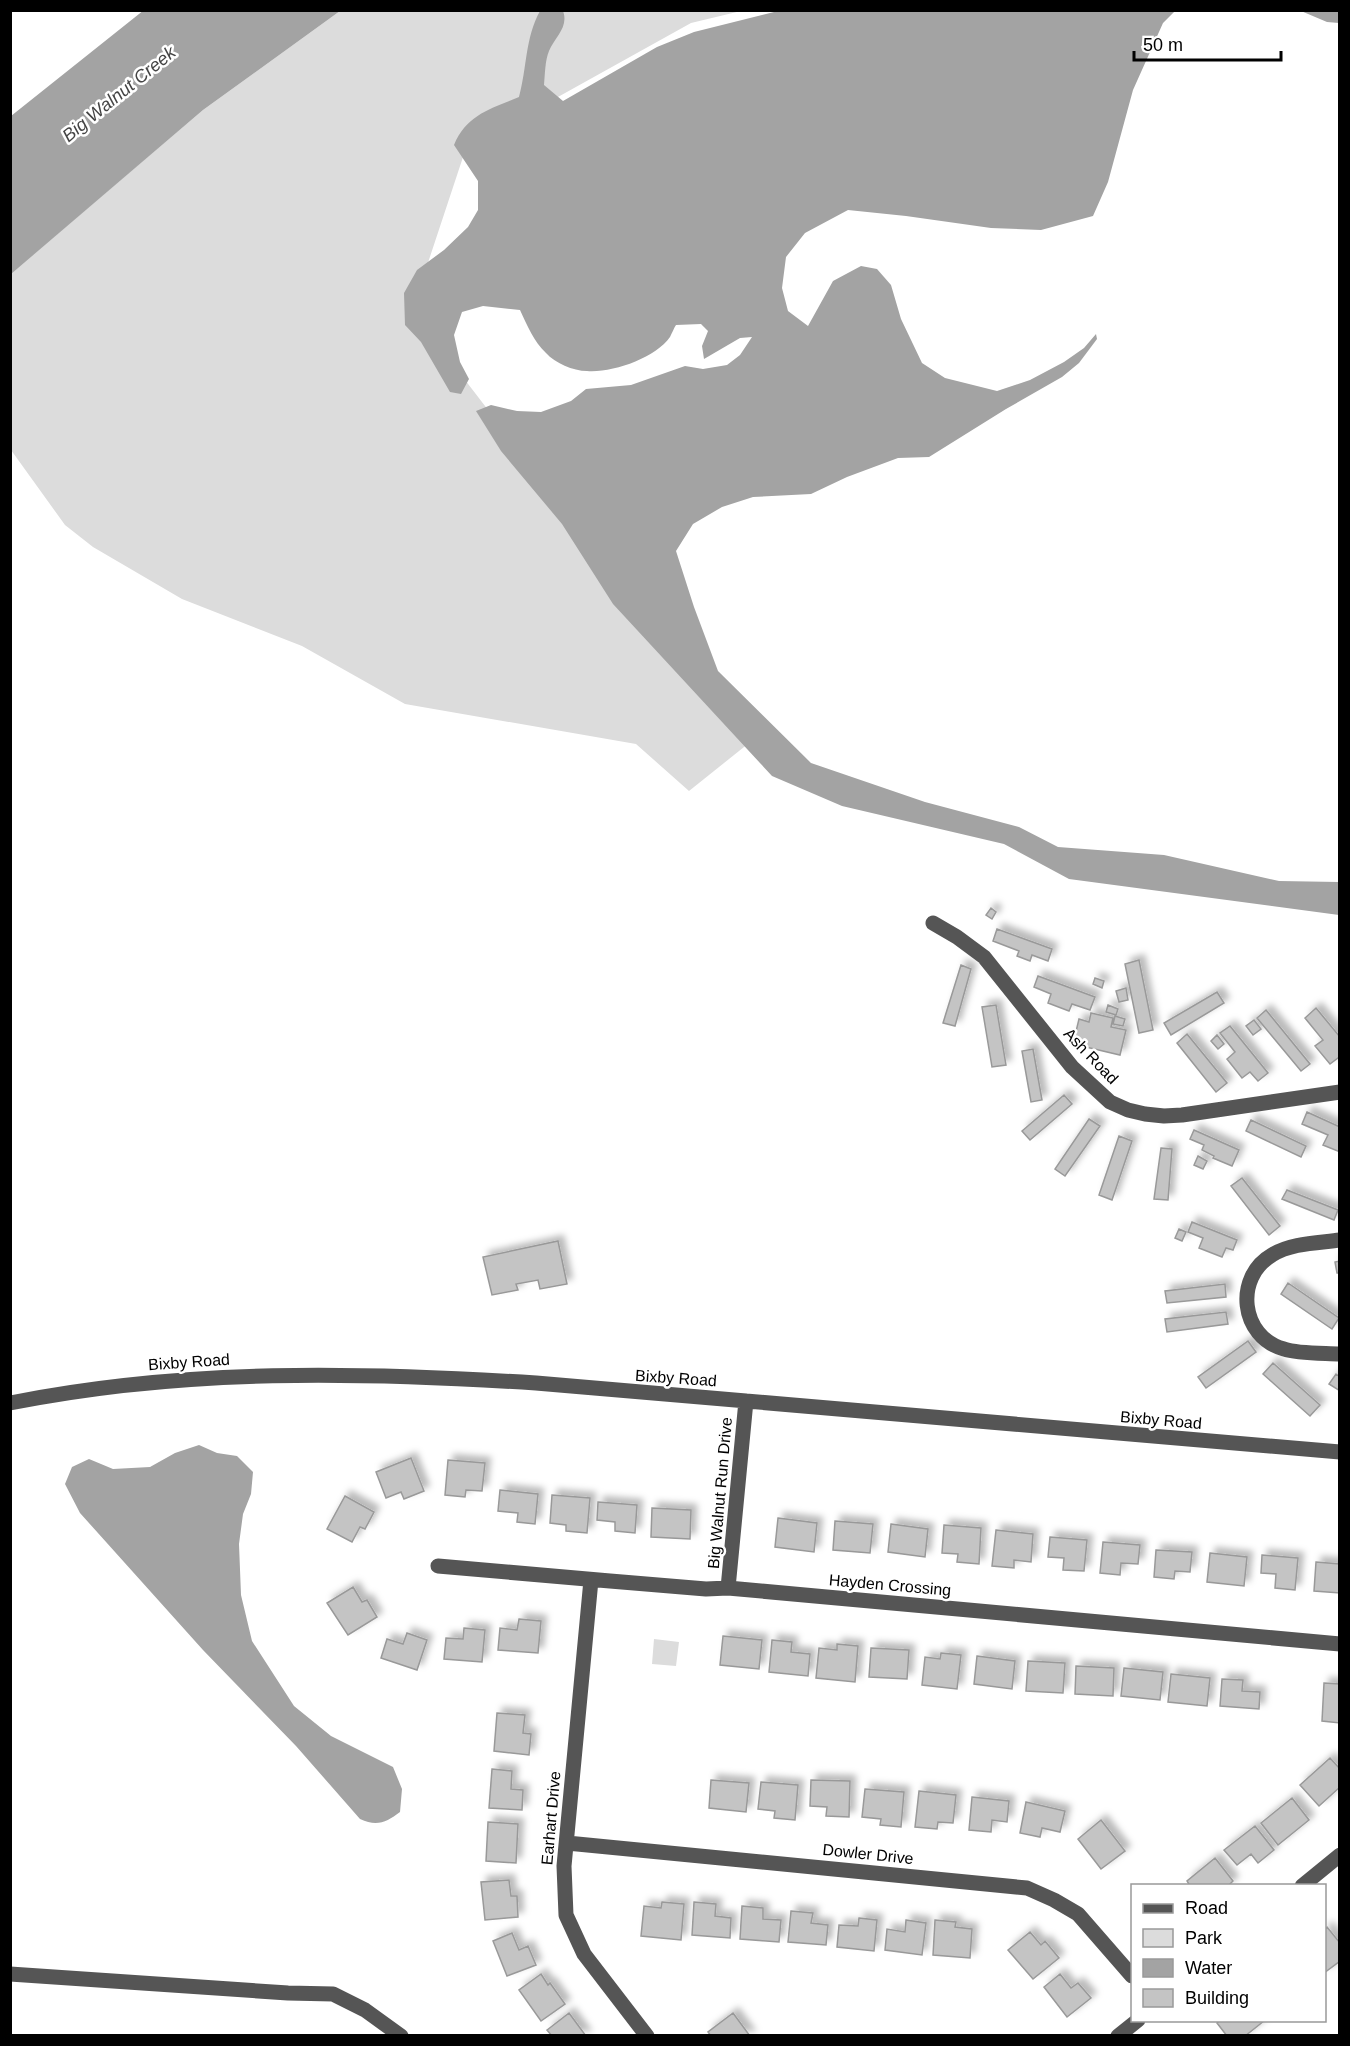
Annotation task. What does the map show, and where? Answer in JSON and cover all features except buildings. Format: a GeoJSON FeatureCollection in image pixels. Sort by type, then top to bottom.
{"type":"FeatureCollection","features":[{"type":"Feature","properties":{"kind":"street","name":"Ash Road"},"geometry":{"type":"LineString","coordinates":[[933,923],[984,957],[1072,1067],[1110,1102],[1128,1110],[1173,1116],[1340,1092]]}},
{"type":"Feature","properties":{"kind":"street"},"geometry":{"type":"LineString","coordinates":[[1340,1240],[1287,1248],[1274,1253],[1253,1271],[1246,1296],[1251,1322],[1270,1343],[1284,1350],[1340,1354]]}},
{"type":"Feature","properties":{"kind":"street","name":"Bixby Road"},"geometry":{"type":"LineString","coordinates":[[10,1403],[83,1391],[228,1377],[298,1374],[392,1376],[478,1380],[746,1401],[1106,1434],[1340,1452]]}},
{"type":"Feature","properties":{"kind":"street","name":"Big Walnut Run Drive"},"geometry":{"type":"LineString","coordinates":[[728,1588],[746,1401]]}},
{"type":"Feature","properties":{"kind":"street","name":"Hayden Crossing"},"geometry":{"type":"LineString","coordinates":[[438,1566],[591,1580],[728,1588],[1340,1644]]}},
{"type":"Feature","properties":{"kind":"street","name":"Earhart Drive"},"geometry":{"type":"LineString","coordinates":[[591,1580],[564,1866],[566,1916],[584,1953],[647,2036]]}},
{"type":"Feature","properties":{"kind":"street","name":"Dowler Drive"},"geometry":{"type":"LineString","coordinates":[[567,1843],[1027,1887],[1078,1914],[1131,1975]]}},
{"type":"Feature","properties":{"kind":"street"},"geometry":{"type":"LineString","coordinates":[[1304,1884],[1340,1854]]}},
{"type":"Feature","properties":{"kind":"street"},"geometry":{"type":"LineString","coordinates":[[10,1974],[333,1994],[365,2010],[401,2036]]}},
{"type":"Feature","properties":{"kind":"street"},"geometry":{"type":"LineString","coordinates":[[1118,2036],[1136,2022]]}},
{"type":"Feature","properties":{"kind":"green space"},"geometry":{"type":"Polygon","coordinates":[[[340,11],[741,11],[691,23],[466,148],[412,311],[642,610],[754,739],[689,791],[636,744],[405,704],[302,646],[182,599],[93,547],[65,525],[11,450],[10,274],[203,110],[340,11]]]}},
{"type":"Feature","properties":{"kind":"green space"},"geometry":{"type":"Polygon","coordinates":[[[654,1639],[679,1642],[676,1666],[652,1664],[654,1639]]]}},
{"type":"Feature","properties":{"kind":"water","name":"Big Walnut Creek"},"geometry":{"type":"Polygon","coordinates":[[[144,10],[340,11],[203,110],[11,274],[11,116],[144,10]]]}},
{"type":"Feature","properties":{"kind":"water"},"geometry":{"type":"Polygon","coordinates":[[[540,11],[563,11],[563,27],[548,55],[544,85],[563,101],[657,47],[694,32],[778,11],[1175,11],[1163,23],[1133,90],[1108,182],[1093,216],[1041,230],[991,228],[848,210],[805,233],[786,257],[782,288],[788,311],[808,326],[833,281],[861,266],[877,269],[891,285],[901,319],[922,363],[945,378],[997,391],[1030,380],[1064,362],[1084,348],[1096,334],[1097,339],[1079,363],[1062,377],[929,457],[898,458],[847,477],[811,494],[753,497],[722,507],[693,524],[676,551],[718,671],[811,763],[925,802],[1019,827],[1058,847],[1164,855],[1279,881],[1339,882],[1339,915],[1069,879],[1004,844],[842,806],[772,776],[613,604],[562,524],[501,451],[476,411],[491,405],[517,411],[541,412],[571,401],[586,389],[631,385],[685,366],[703,369],[727,365],[740,355],[752,337],[740,338],[704,359],[702,346],[708,331],[701,324],[676,325],[663,345],[644,358],[621,367],[582,371],[570,368],[550,357],[534,339],[520,310],[483,306],[462,312],[454,335],[460,362],[469,379],[461,394],[450,392],[421,342],[405,325],[404,293],[417,270],[444,250],[468,227],[478,210],[478,181],[454,145],[459,135],[473,119],[519,97],[529,42],[540,11]]]}},
{"type":"Feature","properties":{"kind":"water"},"geometry":{"type":"Polygon","coordinates":[[[1301,11],[1339,11],[1339,23],[1327,22],[1301,11]]]}},
{"type":"Feature","properties":{"kind":"water"},"geometry":{"type":"Polygon","coordinates":[[[199,1445],[217,1453],[237,1456],[253,1472],[251,1494],[243,1514],[239,1544],[241,1595],[252,1641],[294,1706],[331,1736],[393,1767],[402,1789],[400,1812],[391,1818],[377,1823],[360,1819],[296,1746],[203,1650],[80,1513],[65,1484],[72,1467],[89,1459],[113,1469],[150,1467],[175,1453],[199,1445]]]}}]}
